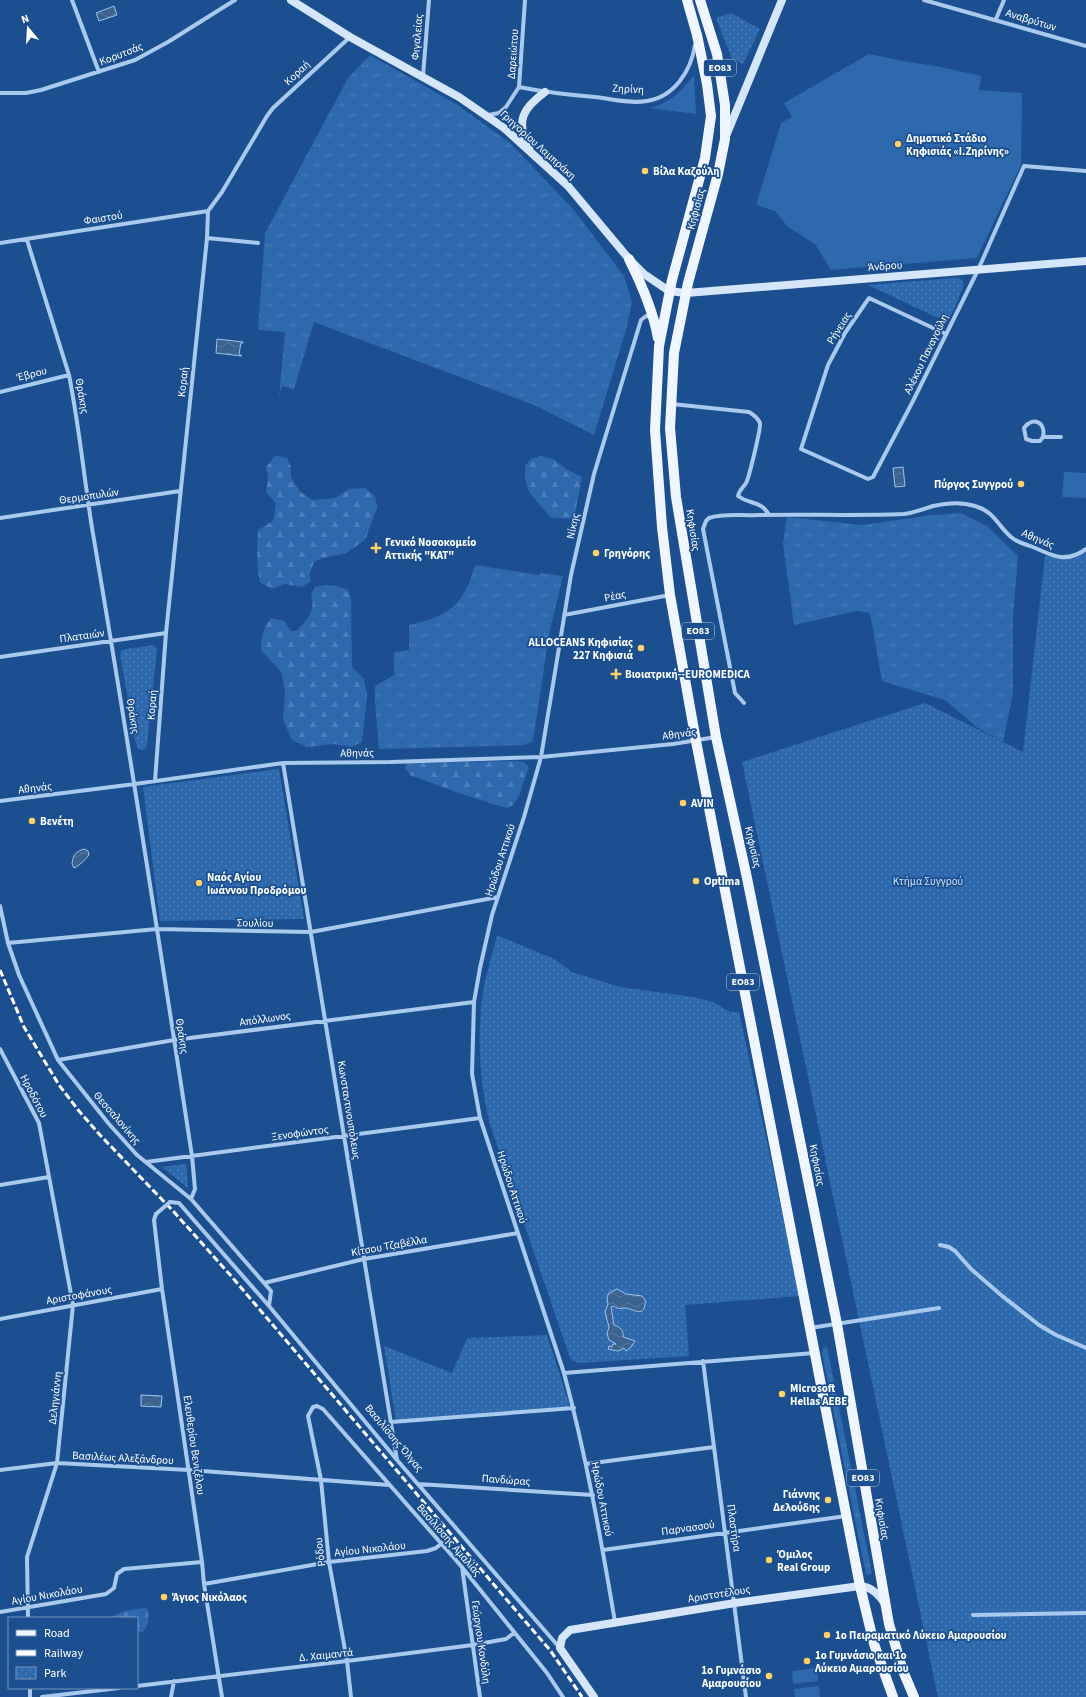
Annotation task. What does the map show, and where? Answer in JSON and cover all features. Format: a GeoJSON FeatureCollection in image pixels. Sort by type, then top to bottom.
{"type":"FeatureCollection","features":[{"type":"Feature","properties":{"kind":"main road","name":"Κηφισίας"},"geometry":{"type":"LineString","coordinates":[[687,0],[697,35],[708,84],[710,116],[709,138],[702,174],[669,291],[659,346],[655,430],[659,501],[670,595],[696,741],[860,1586],[874,1644],[893,1697]]}},
{"type":"Feature","properties":{"kind":"main road","name":"Κηφισίας"},"geometry":{"type":"LineString","coordinates":[[700,0],[717,54],[724,92],[725,139],[718,174],[686,292],[674,353],[670,428],[676,497],[716,737],[747,878],[837,1324],[885,1605],[893,1641],[914,1697]]}},
{"type":"Feature","properties":{"kind":"main road"},"geometry":{"type":"LineString","coordinates":[[629,260],[642,287],[654,319],[659,346]]}},
{"type":"Feature","properties":{"kind":"street"},"geometry":{"type":"LineString","coordinates":[[72,0],[99,72]]}},
{"type":"Feature","properties":{"kind":"street","name":"Κορυτσάς"},"geometry":{"type":"LineString","coordinates":[[0,93],[26,93],[41,90],[135,60],[152,52],[235,0]]}},
{"type":"Feature","properties":{"kind":"street","name":"Γρηγορίου Λαμπράκη"},"geometry":{"type":"LineString","coordinates":[[291,0],[350,37],[459,97],[504,128],[568,186],[629,260],[656,283],[669,291]]}},
{"type":"Feature","properties":{"kind":"street","name":"Φιγαλείας"},"geometry":{"type":"LineString","coordinates":[[423,76],[429,0]]}},
{"type":"Feature","properties":{"kind":"street","name":"Δαρειώτου"},"geometry":{"type":"LineString","coordinates":[[485,115],[499,113],[506,107],[519,87],[525,0]]}},
{"type":"Feature","properties":{"kind":"street"},"geometry":{"type":"LineString","coordinates":[[725,139],[782,0]]}},
{"type":"Feature","properties":{"kind":"street","name":"Αναβρύτων"},"geometry":{"type":"LineString","coordinates":[[924,0],[1086,46]]}},
{"type":"Feature","properties":{"kind":"street"},"geometry":{"type":"LineString","coordinates":[[996,20],[1004,0]]}},
{"type":"Feature","properties":{"kind":"street","name":"Ζηρίνη"},"geometry":{"type":"LineString","coordinates":[[519,87],[545,92],[634,102],[655,99],[669,92],[682,78],[690,66],[697,35]]}},
{"type":"Feature","properties":{"kind":"street","name":"Κοραή"},"geometry":{"type":"LineString","coordinates":[[155,781],[166,633],[207,238],[208,210],[222,192],[273,108],[350,37]]}},
{"type":"Feature","properties":{"kind":"street"},"geometry":{"type":"LineString","coordinates":[[532,153],[524,136],[522,124],[524,114],[532,101],[545,92]]}},
{"type":"Feature","properties":{"kind":"street","name":"Αλέκου Παναγούλη"},"geometry":{"type":"LineString","coordinates":[[801,449],[868,479],[873,477],[914,401],[978,270],[1024,166],[1086,171]]}},
{"type":"Feature","properties":{"kind":"street","name":"Φαιστού"},"geometry":{"type":"LineString","coordinates":[[0,243],[27,240],[208,210]]}},
{"type":"Feature","properties":{"kind":"street"},"geometry":{"type":"LineString","coordinates":[[207,238],[258,243]]}},
{"type":"Feature","properties":{"kind":"street","name":"Θράκης"},"geometry":{"type":"LineString","coordinates":[[27,240],[69,375],[88,505],[135,784],[192,1156],[195,1189],[191,1199]]}},
{"type":"Feature","properties":{"kind":"street","name":"Άνδρου"},"geometry":{"type":"LineString","coordinates":[[686,292],[1086,261]]}},
{"type":"Feature","properties":{"kind":"street"},"geometry":{"type":"LineString","coordinates":[[669,291],[686,292]]}},
{"type":"Feature","properties":{"kind":"street","name":"Ρήνειας"},"geometry":{"type":"LineString","coordinates":[[801,449],[828,365],[845,333],[869,298],[946,334]]}},
{"type":"Feature","properties":{"kind":"street","name":"Νίκης"},"geometry":{"type":"LineString","coordinates":[[541,756],[564,616],[577,548],[594,474],[641,320],[646,316],[651,316],[654,319]]}},
{"type":"Feature","properties":{"kind":"street","name":"Έβρου"},"geometry":{"type":"LineString","coordinates":[[0,392],[69,375]]}},
{"type":"Feature","properties":{"kind":"street"},"geometry":{"type":"LineString","coordinates":[[671,404],[749,412],[755,416],[760,423],[760,434],[752,456],[748,477],[745,484],[739,491],[738,496],[742,499],[761,505],[765,508],[769,515]]}},
{"type":"Feature","properties":{"kind":"street"},"geometry":{"type":"LineString","coordinates":[[1043,437],[1043,427],[1039,422],[1027,424],[1024,428],[1026,439],[1032,441],[1040,441],[1043,437],[1061,437]]}},
{"type":"Feature","properties":{"kind":"street","name":"Θερμοπυλών"},"geometry":{"type":"LineString","coordinates":[[0,518],[180,491]]}},
{"type":"Feature","properties":{"kind":"street","name":"Αθηνάς"},"geometry":{"type":"LineString","coordinates":[[744,703],[735,693],[704,525],[706,521],[714,516],[866,516],[907,514],[936,506],[955,504],[974,505],[987,510],[1011,537],[1021,544],[1061,558],[1072,557],[1086,549]]}},
{"type":"Feature","properties":{"kind":"street","name":"Ρέας"},"geometry":{"type":"LineString","coordinates":[[564,616],[670,595]]}},
{"type":"Feature","properties":{"kind":"street","name":"Πλαταιών"},"geometry":{"type":"LineString","coordinates":[[0,657],[166,633]]}},
{"type":"Feature","properties":{"kind":"street","name":"Αθηνάς"},"geometry":{"type":"LineString","coordinates":[[0,801],[283,763],[391,762],[541,756],[673,744],[716,737]]}},
{"type":"Feature","properties":{"kind":"street","name":"Ηρώδου Αττικού"},"geometry":{"type":"LineString","coordinates":[[541,756],[524,817],[492,915],[480,968],[474,1002],[472,1074],[480,1118],[564,1373],[574,1408],[592,1495],[615,1622]]}},
{"type":"Feature","properties":{"kind":"street","name":"Κωνσταντινουπόλεως"},"geometry":{"type":"LineString","coordinates":[[283,763],[397,1460]]}},
{"type":"Feature","properties":{"kind":"street","name":"Σουλίου"},"geometry":{"type":"LineString","coordinates":[[8,943],[157,929],[311,932],[498,897]]}},
{"type":"Feature","properties":{"kind":"street","name":"Θεσσαλονίκης"},"geometry":{"type":"LineString","coordinates":[[0,906],[8,943],[19,975],[58,1060],[109,1124],[146,1162],[191,1199],[264,1282],[271,1291],[269,1306]]}},
{"type":"Feature","properties":{"kind":"street","name":"Απόλλωνος"},"geometry":{"type":"LineString","coordinates":[[58,1060],[174,1040],[474,1002]]}},
{"type":"Feature","properties":{"kind":"street","name":"Ηροδότου"},"geometry":{"type":"LineString","coordinates":[[0,1049],[2,1060],[28,1099],[39,1123],[49,1177]]}},
{"type":"Feature","properties":{"kind":"street","name":"Ξενοφώντος"},"geometry":{"type":"LineString","coordinates":[[146,1162],[480,1118]]}},
{"type":"Feature","properties":{"kind":"street"},"geometry":{"type":"LineString","coordinates":[[0,1185],[49,1177]]}},
{"type":"Feature","properties":{"kind":"street","name":"Δεληγιάννη"},"geometry":{"type":"LineString","coordinates":[[28,1617],[27,1557],[57,1463],[73,1305],[49,1177]]}},
{"type":"Feature","properties":{"kind":"street","name":"Ελευθερίου Βενιζέλου"},"geometry":{"type":"LineString","coordinates":[[170,1202],[156,1214],[154,1220],[162,1289],[189,1470],[204,1584],[222,1697]]}},
{"type":"Feature","properties":{"kind":"street","name":"Βασιλίσσης Όλγας"},"geometry":{"type":"LineString","coordinates":[[170,1202],[179,1203],[269,1306],[397,1460],[560,1648],[594,1697]]}},
{"type":"Feature","properties":{"kind":"street","name":"Κίτσου Τζαβέλλα"},"geometry":{"type":"LineString","coordinates":[[264,1282],[364,1259],[518,1233]]}},
{"type":"Feature","properties":{"kind":"street"},"geometry":{"type":"LineString","coordinates":[[940,1245],[950,1247],[955,1251],[971,1269],[1039,1325],[1056,1335],[1086,1348]]}},
{"type":"Feature","properties":{"kind":"street","name":"Αριστοφάνους"},"geometry":{"type":"LineString","coordinates":[[0,1319],[162,1289]]}},
{"type":"Feature","properties":{"kind":"street"},"geometry":{"type":"LineString","coordinates":[[810,1328],[939,1308]]}},
{"type":"Feature","properties":{"kind":"street"},"geometry":{"type":"LineString","coordinates":[[564,1373],[815,1353]]}},
{"type":"Feature","properties":{"kind":"street","name":"Πλαστήρα"},"geometry":{"type":"LineString","coordinates":[[703,1361],[746,1697]]}},
{"type":"Feature","properties":{"kind":"street","name":"Βασιλίσσης Αμαλίας"},"geometry":{"type":"LineString","coordinates":[[313,1407],[317,1406],[323,1409],[462,1566],[547,1673],[563,1697]]}},
{"type":"Feature","properties":{"kind":"street","name":"Ρόδου"},"geometry":{"type":"LineString","coordinates":[[313,1407],[308,1416],[321,1480],[329,1562],[347,1661],[351,1697]]}},
{"type":"Feature","properties":{"kind":"street"},"geometry":{"type":"LineString","coordinates":[[391,1422],[574,1408]]}},
{"type":"Feature","properties":{"kind":"street"},"geometry":{"type":"LineString","coordinates":[[586,1464],[714,1447]]}},
{"type":"Feature","properties":{"kind":"street","name":"Βασιλέως Αλεξάνδρου"},"geometry":{"type":"LineString","coordinates":[[0,1470],[57,1463],[189,1470],[389,1485]]}},
{"type":"Feature","properties":{"kind":"street","name":"Πανδώρας"},"geometry":{"type":"LineString","coordinates":[[418,1484],[592,1495]]}},
{"type":"Feature","properties":{"kind":"street","name":"Παρνασσού"},"geometry":{"type":"LineString","coordinates":[[602,1550],[847,1516]]}},
{"type":"Feature","properties":{"kind":"street","name":"Αγίου Νικολάου"},"geometry":{"type":"LineString","coordinates":[[204,1584],[329,1562],[427,1552],[436,1548],[442,1543]]}},
{"type":"Feature","properties":{"kind":"street","name":"Αγίου Νικολάου"},"geometry":{"type":"LineString","coordinates":[[0,1612],[106,1594],[114,1588],[117,1574],[124,1569],[202,1562]]}},
{"type":"Feature","properties":{"kind":"street","name":"Γεώργιου Κονδύλη"},"geometry":{"type":"LineString","coordinates":[[462,1566],[480,1697]]}},
{"type":"Feature","properties":{"kind":"street"},"geometry":{"type":"LineString","coordinates":[[860,1586],[866,1586],[876,1593],[885,1605]]}},
{"type":"Feature","properties":{"kind":"street","name":"Αριστοτέλους"},"geometry":{"type":"LineString","coordinates":[[560,1648],[562,1638],[570,1630],[735,1603],[860,1586]]}},
{"type":"Feature","properties":{"kind":"street"},"geometry":{"type":"LineString","coordinates":[[973,1615],[1086,1613]]}},
{"type":"Feature","properties":{"kind":"street","name":"Δ. Χαιμαντά"},"geometry":{"type":"LineString","coordinates":[[138,1686],[473,1645],[506,1639],[514,1633]]}},
{"type":"Feature","properties":{"kind":"street"},"geometry":{"type":"LineString","coordinates":[[171,1697],[174,1681]]}},
{"type":"Feature","properties":{"kind":"street"},"geometry":{"type":"LineString","coordinates":[[42,1697],[110,1689]]}},
{"type":"Feature","properties":{"kind":"green space"},"geometry":{"type":"Polygon","coordinates":[[[731,13],[760,29],[743,64],[732,59],[716,18],[731,13]]]}},
{"type":"Feature","properties":{"kind":"green space","name":"Δημοτικό Στάδιο Κηφισιάς «Ι.Ζηρίνης»"},"geometry":{"type":"Polygon","coordinates":[[[869,54],[981,76],[979,90],[1022,93],[1021,165],[977,258],[831,270],[815,244],[788,227],[775,211],[756,205],[781,123],[792,117],[784,103],[869,54]]]}},
{"type":"Feature","properties":{"kind":"green space"},"geometry":{"type":"Polygon","coordinates":[[[370,55],[456,104],[510,143],[573,209],[624,276],[632,302],[626,330],[594,435],[534,405],[314,322],[294,389],[282,386],[279,397],[285,332],[258,330],[265,233],[348,78],[370,55]]]}},
{"type":"Feature","properties":{"kind":"green space"},"geometry":{"type":"Polygon","coordinates":[[[694,75],[696,114],[649,108],[669,100],[685,86],[694,75]]]}},
{"type":"Feature","properties":{"kind":"green space"},"geometry":{"type":"Polygon","coordinates":[[[955,278],[961,279],[964,285],[951,316],[938,318],[868,285],[955,278]]]}},
{"type":"Feature","properties":{"kind":"green space"},"geometry":{"type":"Polygon","coordinates":[[[275,456],[287,458],[291,467],[291,477],[300,492],[313,500],[335,498],[349,489],[365,488],[375,496],[377,508],[365,540],[346,553],[320,559],[314,562],[309,575],[311,581],[302,587],[285,584],[272,589],[260,582],[257,562],[258,530],[273,521],[276,503],[266,492],[268,476],[266,467],[275,456]]]}},
{"type":"Feature","properties":{"kind":"green space"},"geometry":{"type":"Polygon","coordinates":[[[540,456],[553,459],[568,470],[582,477],[574,519],[551,518],[529,492],[525,479],[525,466],[531,459],[540,456]]]}},
{"type":"Feature","properties":{"kind":"green space"},"geometry":{"type":"Polygon","coordinates":[[[1064,472],[1086,473],[1086,498],[1062,497],[1064,472]]]}},
{"type":"Feature","properties":{"kind":"green space"},"geometry":{"type":"Polygon","coordinates":[[[961,513],[987,526],[1018,556],[1013,616],[1013,693],[1003,742],[978,728],[945,700],[882,681],[870,613],[857,611],[794,625],[783,543],[787,517],[862,525],[933,515],[961,513]]]}},
{"type":"Feature","properties":{"kind":"green space","name":"Κτήμα Συγγρού"},"geometry":{"type":"Polygon","coordinates":[[[1086,552],[1086,1697],[938,1697],[742,762],[925,703],[1023,752],[1045,556],[1086,552]]]}},
{"type":"Feature","properties":{"kind":"green space"},"geometry":{"type":"Polygon","coordinates":[[[475,565],[539,575],[540,573],[563,576],[549,634],[532,742],[525,745],[379,749],[375,686],[394,675],[394,652],[409,650],[409,625],[445,613],[453,607],[466,590],[475,565]]]}},
{"type":"Feature","properties":{"kind":"green space"},"geometry":{"type":"Polygon","coordinates":[[[326,585],[348,590],[351,598],[352,667],[364,679],[367,695],[362,742],[351,747],[333,744],[307,747],[292,740],[283,720],[285,694],[282,673],[261,650],[263,633],[271,618],[284,621],[291,631],[297,631],[305,622],[312,610],[311,594],[315,587],[326,585]]]}},
{"type":"Feature","properties":{"kind":"green space"},"geometry":{"type":"Polygon","coordinates":[[[154,645],[157,649],[147,745],[144,750],[138,749],[135,740],[120,654],[122,650],[154,645]]]}},
{"type":"Feature","properties":{"kind":"green space"},"geometry":{"type":"Polygon","coordinates":[[[524,762],[529,767],[519,796],[513,805],[506,808],[464,795],[410,775],[405,768],[406,763],[524,762]]]}},
{"type":"Feature","properties":{"kind":"green space"},"geometry":{"type":"Polygon","coordinates":[[[279,769],[304,919],[160,921],[143,787],[279,769]]]}},
{"type":"Feature","properties":{"kind":"green space"},"geometry":{"type":"Polygon","coordinates":[[[497,935],[556,960],[572,972],[620,987],[693,997],[713,1002],[730,1012],[739,1012],[800,1296],[685,1305],[689,1356],[579,1363],[570,1358],[490,1124],[483,1092],[480,1059],[481,1009],[484,985],[497,935]]]}},
{"type":"Feature","properties":{"kind":"green space"},"geometry":{"type":"Polygon","coordinates":[[[186,1164],[188,1188],[162,1167],[186,1164]]]}},
{"type":"Feature","properties":{"kind":"green space"},"geometry":{"type":"Polygon","coordinates":[[[547,1335],[570,1406],[563,1410],[396,1421],[384,1346],[452,1373],[467,1338],[547,1335]]]}},
{"type":"Feature","properties":{"kind":"green space"},"geometry":{"type":"Polygon","coordinates":[[[827,1347],[872,1574],[866,1575],[822,1353],[823,1348],[827,1347]]]}},
{"type":"Feature","properties":{"kind":"green space"},"geometry":{"type":"Polygon","coordinates":[[[145,1608],[148,1610],[148,1623],[146,1628],[141,1633],[138,1631],[138,1617],[112,1617],[122,1612],[145,1608]]]}},
{"type":"Feature","properties":{"kind":"green space"},"geometry":{"type":"Polygon","coordinates":[[[817,1668],[818,1681],[793,1684],[792,1671],[817,1668]]]}},
{"type":"Feature","properties":{"kind":"green space"},"geometry":{"type":"Polygon","coordinates":[[[819,1686],[820,1697],[795,1697],[794,1689],[819,1686]]]}},
{"type":"Feature","properties":{"kind":"water"},"geometry":{"type":"Polygon","coordinates":[[[114,6],[117,15],[99,21],[96,13],[114,6]]]}},
{"type":"Feature","properties":{"kind":"water"},"geometry":{"type":"Polygon","coordinates":[[[217,339],[243,342],[241,343],[239,354],[242,356],[216,353],[217,339]]]}},
{"type":"Feature","properties":{"kind":"water"},"geometry":{"type":"Polygon","coordinates":[[[903,467],[905,486],[895,487],[893,468],[903,467]]]}},
{"type":"Feature","properties":{"kind":"water"},"geometry":{"type":"Polygon","coordinates":[[[84,849],[88,851],[89,855],[74,868],[72,864],[74,856],[78,851],[84,849]]]}},
{"type":"Feature","properties":{"kind":"water"},"geometry":{"type":"Polygon","coordinates":[[[617,1289],[626,1294],[642,1296],[645,1299],[644,1309],[642,1311],[618,1308],[614,1306],[611,1307],[614,1325],[621,1329],[623,1332],[623,1337],[635,1341],[626,1351],[624,1348],[618,1351],[608,1349],[609,1346],[612,1347],[613,1344],[616,1344],[609,1340],[607,1334],[609,1327],[605,1312],[608,1304],[607,1297],[609,1293],[617,1289]]]}},
{"type":"Feature","properties":{"kind":"water"},"geometry":{"type":"Polygon","coordinates":[[[141,1395],[162,1396],[161,1407],[141,1406],[141,1395]]]}},
{"type":"Feature","properties":{"kind":"railway"},"geometry":{"type":"LineString","coordinates":[[0,970],[24,1027],[59,1085],[79,1111],[174,1212],[232,1277],[550,1650],[582,1697]]}},
{"type":"Feature","properties":{"kind":"place","name":"Δημοτικό Στάδιο Κηφισιάς «Ι.Ζηρίνης»"},"geometry":{"type":"Point","coordinates":[898,144]}},
{"type":"Feature","properties":{"kind":"place","name":"Βίλα Καζούλη"},"geometry":{"type":"Point","coordinates":[645,171]}},
{"type":"Feature","properties":{"kind":"place","name":"Πύργος Συγγρού"},"geometry":{"type":"Point","coordinates":[1021,484]}},
{"type":"Feature","properties":{"kind":"place","name":"Γενικό Νοσοκομείο Αττικής \"ΚΑΤ\""},"geometry":{"type":"Point","coordinates":[376,548]}},
{"type":"Feature","properties":{"kind":"place","name":"Γρηγόρης"},"geometry":{"type":"Point","coordinates":[596,553]}},
{"type":"Feature","properties":{"kind":"place","name":"ALLOCEANS Κηφισίας 227 Κηφισιά"},"geometry":{"type":"Point","coordinates":[641,648]}},
{"type":"Feature","properties":{"kind":"place","name":"Βιοιατρική--EUROMEDICA"},"geometry":{"type":"Point","coordinates":[616,674]}},
{"type":"Feature","properties":{"kind":"place","name":"AVIN"},"geometry":{"type":"Point","coordinates":[683,803]}},
{"type":"Feature","properties":{"kind":"place","name":"Βενέτη"},"geometry":{"type":"Point","coordinates":[32,821]}},
{"type":"Feature","properties":{"kind":"place","name":"Optima"},"geometry":{"type":"Point","coordinates":[696,881]}},
{"type":"Feature","properties":{"kind":"place","name":"Ναός Αγίου Ιωάννου Προδρόμου"},"geometry":{"type":"Point","coordinates":[199,883]}},
{"type":"Feature","properties":{"kind":"place","name":"Microsoft Hellas AEBE"},"geometry":{"type":"Point","coordinates":[782,1394]}},
{"type":"Feature","properties":{"kind":"place","name":"Γιάννης Δελούδης"},"geometry":{"type":"Point","coordinates":[828,1500]}},
{"type":"Feature","properties":{"kind":"place","name":"Όμιλος Real Group"},"geometry":{"type":"Point","coordinates":[769,1560]}},
{"type":"Feature","properties":{"kind":"place","name":"Άγιος Νικόλαος"},"geometry":{"type":"Point","coordinates":[164,1597]}},
{"type":"Feature","properties":{"kind":"place","name":"1ο Πειραματικό Λύκειο Αμαρουσίου"},"geometry":{"type":"Point","coordinates":[827,1635]}},
{"type":"Feature","properties":{"kind":"place","name":"1ο Γυμνάσιο και 1ο Λύκειο Αμαρουσίου"},"geometry":{"type":"Point","coordinates":[807,1661]}},
{"type":"Feature","properties":{"kind":"place","name":"1ο Γυμνάσιο Αμαρουσίου"},"geometry":{"type":"Point","coordinates":[769,1676]}}]}
